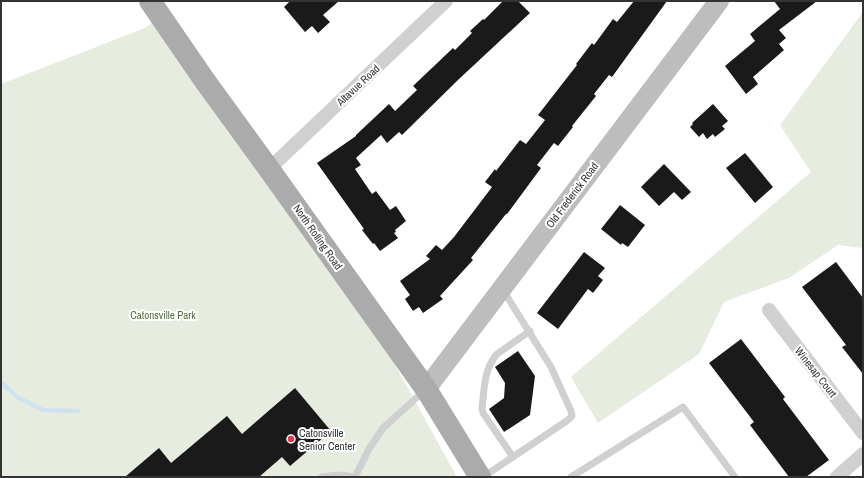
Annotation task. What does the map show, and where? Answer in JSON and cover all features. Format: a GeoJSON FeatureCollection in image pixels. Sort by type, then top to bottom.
{"type":"FeatureCollection","features":[{"type":"Feature","properties":{"kind":"main road","name":"North Rolling Road"},"geometry":{"type":"LineString","coordinates":[[150,1],[205,81],[426,389],[481,477]]}},
{"type":"Feature","properties":{"kind":"street","name":"Altavue Road"},"geometry":{"type":"LineString","coordinates":[[269,169],[446,1]]}},
{"type":"Feature","properties":{"kind":"street","name":"Old Frederick Road"},"geometry":{"type":"LineString","coordinates":[[426,389],[719,1]]}},
{"type":"Feature","properties":{"kind":"street","name":"Winesap Court"},"geometry":{"type":"LineString","coordinates":[[769,310],[863,433]]}},
{"type":"Feature","properties":{"kind":"street"},"geometry":{"type":"LineString","coordinates":[[837,477],[863,454]]}},
{"type":"Feature","properties":{"kind":"lane"},"geometry":{"type":"LineString","coordinates":[[481,477],[513,457],[572,416],[551,367],[502,288]]}},
{"type":"Feature","properties":{"kind":"lane"},"geometry":{"type":"LineString","coordinates":[[513,457],[483,413],[482,409],[486,379],[493,358],[530,331]]}},
{"type":"Feature","properties":{"kind":"lane"},"geometry":{"type":"LineString","coordinates":[[322,477],[339,475],[355,477],[369,449],[383,428],[426,389]]}},
{"type":"Feature","properties":{"kind":"lane"},"geometry":{"type":"LineString","coordinates":[[571,477],[683,407],[734,477]]}},
{"type":"Feature","properties":{"kind":"green space"},"geometry":{"type":"Polygon","coordinates":[[[863,12],[863,248],[838,245],[789,278],[724,302],[699,354],[598,423],[571,377],[811,172],[780,125],[863,12]]]}},
{"type":"Feature","properties":{"kind":"green space","name":"Catonsville Park"},"geometry":{"type":"Polygon","coordinates":[[[154,21],[388,352],[457,477],[1,477],[1,84],[145,28],[154,21]]]}},
{"type":"Feature","properties":{"kind":"building"},"geometry":{"type":"Polygon","coordinates":[[[290,1],[339,1],[323,15],[330,22],[318,33],[312,26],[305,32],[284,7],[290,1]]]}},
{"type":"Feature","properties":{"kind":"building"},"geometry":{"type":"Polygon","coordinates":[[[503,1],[518,1],[530,13],[459,79],[402,135],[399,132],[387,143],[381,135],[356,158],[361,165],[355,169],[372,194],[376,191],[390,210],[396,206],[406,221],[395,230],[396,232],[394,233],[398,238],[380,251],[362,230],[364,229],[317,163],[356,136],[389,104],[395,111],[417,90],[413,86],[453,48],[455,50],[472,33],[470,31],[483,19],[484,20],[503,1]]]}},
{"type":"Feature","properties":{"kind":"building"},"geometry":{"type":"Polygon","coordinates":[[[634,1],[667,1],[612,77],[609,75],[594,94],[596,96],[558,146],[554,143],[537,165],[541,168],[507,214],[471,258],[473,260],[440,296],[443,299],[423,313],[419,307],[413,311],[405,299],[410,295],[400,281],[430,259],[426,256],[436,245],[442,250],[454,237],[492,187],[485,182],[495,169],[496,171],[520,140],[526,144],[545,120],[538,115],[577,65],[576,64],[592,43],[594,45],[613,19],[617,22],[634,1]]]}},
{"type":"Feature","properties":{"kind":"building"},"geometry":{"type":"Polygon","coordinates":[[[774,1],[817,1],[779,30],[786,38],[779,44],[784,50],[753,77],[758,84],[746,94],[725,66],[755,41],[750,34],[780,9],[774,1]]]}},
{"type":"Feature","properties":{"kind":"building"},"geometry":{"type":"Polygon","coordinates":[[[713,104],[728,121],[722,126],[725,129],[715,137],[713,134],[707,139],[703,133],[699,137],[690,127],[693,124],[692,123],[713,104]]]}},
{"type":"Feature","properties":{"kind":"building"},"geometry":{"type":"Polygon","coordinates":[[[745,153],[773,187],[755,203],[726,168],[745,153]]]}},
{"type":"Feature","properties":{"kind":"building"},"geometry":{"type":"Polygon","coordinates":[[[664,164],[691,192],[682,200],[674,192],[659,206],[641,187],[664,164]]]}},
{"type":"Feature","properties":{"kind":"building"},"geometry":{"type":"Polygon","coordinates":[[[620,205],[645,225],[628,247],[622,243],[621,245],[601,229],[620,205]]]}},
{"type":"Feature","properties":{"kind":"building"},"geometry":{"type":"Polygon","coordinates":[[[584,252],[605,268],[598,276],[603,280],[593,293],[588,289],[558,329],[537,313],[584,252]]]}},
{"type":"Feature","properties":{"kind":"building"},"geometry":{"type":"Polygon","coordinates":[[[836,262],[863,298],[863,374],[842,347],[846,345],[802,287],[836,262]]]}},
{"type":"Feature","properties":{"kind":"building"},"geometry":{"type":"Polygon","coordinates":[[[741,339],[785,397],[783,399],[829,460],[806,477],[789,477],[750,425],[754,422],[709,363],[741,339]]]}},
{"type":"Feature","properties":{"kind":"building"},"geometry":{"type":"Polygon","coordinates":[[[518,351],[535,376],[530,415],[504,432],[489,409],[504,398],[505,383],[495,367],[518,351]]]}},
{"type":"Feature","properties":{"kind":"building","name":"Catonsville Senior Center"},"geometry":{"type":"Polygon","coordinates":[[[295,388],[331,431],[290,466],[282,457],[259,477],[125,477],[159,448],[171,463],[227,416],[242,434],[295,388]]]}},
{"type":"Feature","properties":{"kind":"waterway"},"geometry":{"type":"LineString","coordinates":[[1,383],[17,397],[43,410],[78,411]]}},
{"type":"Feature","properties":{"kind":"place","name":"Catonsville Senior Center"},"geometry":{"type":"Point","coordinates":[291,439]}}]}
